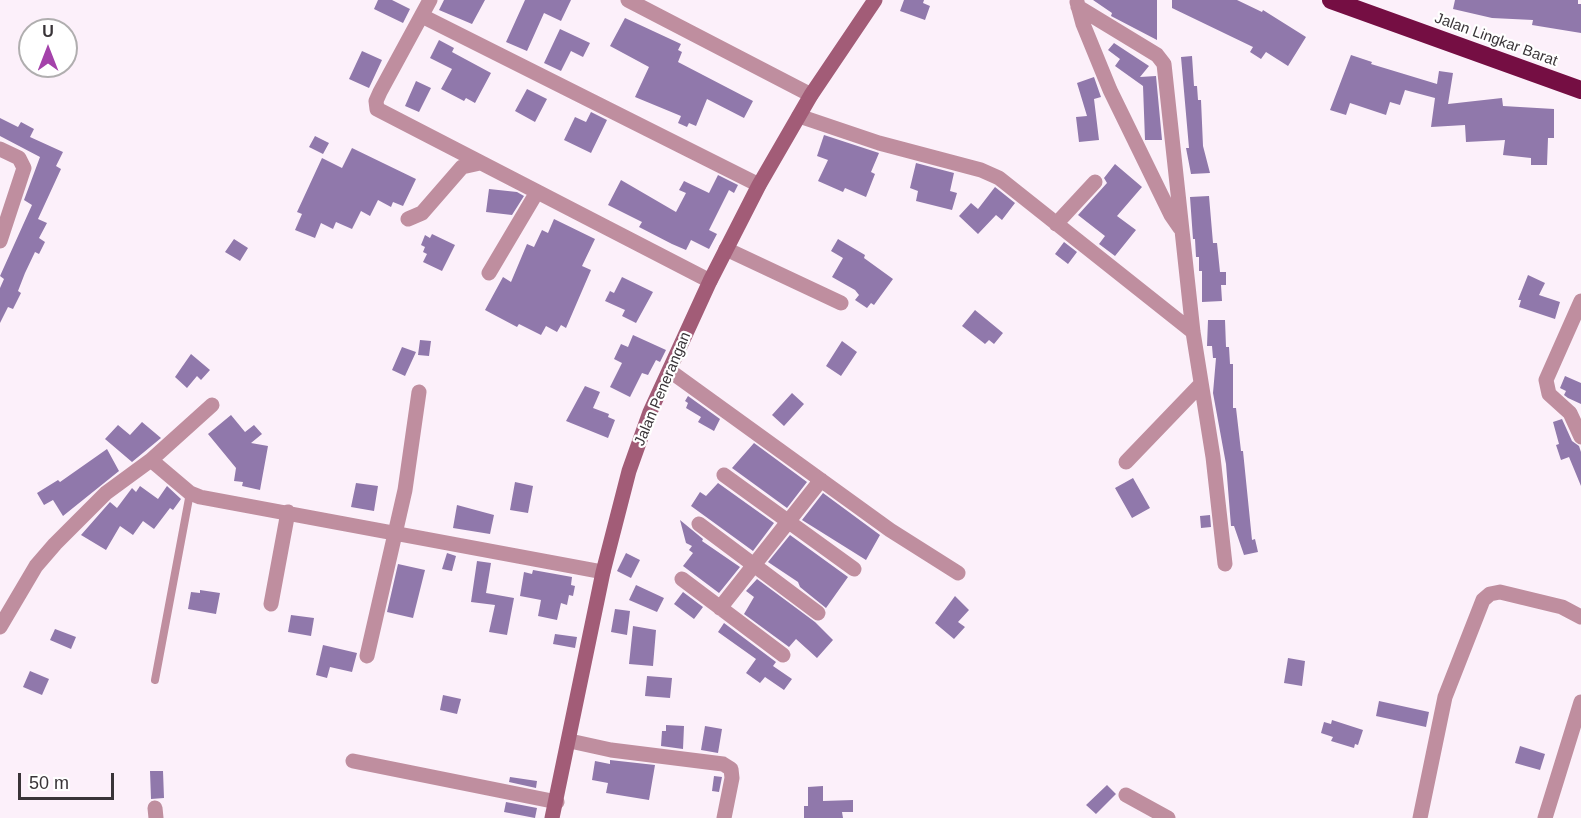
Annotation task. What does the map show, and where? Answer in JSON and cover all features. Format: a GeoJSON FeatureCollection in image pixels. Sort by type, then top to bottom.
{"type":"FeatureCollection","features":[{"type":"Feature","properties":{"kind":"highway","name":"Jalan Lingkar Barat"},"geometry":{"type":"LineString","coordinates":[[1331,0],[1581,90]]}},
{"type":"Feature","properties":{"kind":"street"},"geometry":{"type":"LineString","coordinates":[[430,0],[380,92],[376,101],[377,109],[710,281]]}},
{"type":"Feature","properties":{"kind":"street"},"geometry":{"type":"LineString","coordinates":[[628,0],[811,95]]}},
{"type":"Feature","properties":{"kind":"street","name":"Jalan Penerangan"},"geometry":{"type":"LineString","coordinates":[[552,818],[570,741],[603,572],[633,459],[710,281],[759,185],[811,95],[875,0]]}},
{"type":"Feature","properties":{"kind":"street"},"geometry":{"type":"LineString","coordinates":[[1078,3],[1110,90],[1171,215],[1182,231]]}},
{"type":"Feature","properties":{"kind":"street"},"geometry":{"type":"LineString","coordinates":[[1078,3],[1163,61],[1193,332],[1213,457],[1225,564]]}},
{"type":"Feature","properties":{"kind":"street"},"geometry":{"type":"LineString","coordinates":[[422,16],[759,185]]}},
{"type":"Feature","properties":{"kind":"street"},"geometry":{"type":"LineString","coordinates":[[799,116],[879,143],[981,170],[999,178],[1193,332]]}},
{"type":"Feature","properties":{"kind":"street"},"geometry":{"type":"LineString","coordinates":[[0,149],[19,158],[24,168],[3,223],[0,241]]}},
{"type":"Feature","properties":{"kind":"street"},"geometry":{"type":"LineString","coordinates":[[408,219],[422,213],[465,165],[480,163]]}},
{"type":"Feature","properties":{"kind":"street"},"geometry":{"type":"LineString","coordinates":[[1056,224],[1095,182]]}},
{"type":"Feature","properties":{"kind":"street"},"geometry":{"type":"LineString","coordinates":[[489,273],[537,192]]}},
{"type":"Feature","properties":{"kind":"street"},"geometry":{"type":"LineString","coordinates":[[726,249],[841,303]]}},
{"type":"Feature","properties":{"kind":"street"},"geometry":{"type":"LineString","coordinates":[[1581,301],[1546,380],[1546,389],[1552,399],[1576,415],[1581,437]]}},
{"type":"Feature","properties":{"kind":"street"},"geometry":{"type":"LineString","coordinates":[[670,371],[890,530],[958,573]]}},
{"type":"Feature","properties":{"kind":"street"},"geometry":{"type":"LineString","coordinates":[[1126,462],[1201,384]]}},
{"type":"Feature","properties":{"kind":"street"},"geometry":{"type":"LineString","coordinates":[[368,656],[409,467],[419,392]]}},
{"type":"Feature","properties":{"kind":"street"},"geometry":{"type":"LineString","coordinates":[[0,627],[36,566],[54,544],[106,493],[151,460],[212,405]]}},
{"type":"Feature","properties":{"kind":"street"},"geometry":{"type":"LineString","coordinates":[[151,460],[190,493],[603,572]]}},
{"type":"Feature","properties":{"kind":"street"},"geometry":{"type":"LineString","coordinates":[[724,475],[787,523],[854,569]]}},
{"type":"Feature","properties":{"kind":"street"},"geometry":{"type":"LineString","coordinates":[[720,608],[821,480]]}},
{"type":"Feature","properties":{"kind":"street"},"geometry":{"type":"LineString","coordinates":[[271,604],[288,512]]}},
{"type":"Feature","properties":{"kind":"street"},"geometry":{"type":"LineString","coordinates":[[699,524],[818,613]]}},
{"type":"Feature","properties":{"kind":"street"},"geometry":{"type":"LineString","coordinates":[[682,579],[783,655]]}},
{"type":"Feature","properties":{"kind":"street"},"geometry":{"type":"LineString","coordinates":[[1420,818],[1445,697],[1483,600],[1490,594],[1500,592],[1562,607],[1581,617]]}},
{"type":"Feature","properties":{"kind":"street"},"geometry":{"type":"LineString","coordinates":[[1545,818],[1581,702]]}},
{"type":"Feature","properties":{"kind":"street"},"geometry":{"type":"LineString","coordinates":[[570,741],[611,750],[723,764],[731,769],[732,778],[724,818]]}},
{"type":"Feature","properties":{"kind":"street"},"geometry":{"type":"LineString","coordinates":[[353,761],[557,802]]}},
{"type":"Feature","properties":{"kind":"street"},"geometry":{"type":"LineString","coordinates":[[1126,795],[1168,818]]}},
{"type":"Feature","properties":{"kind":"lane"},"geometry":{"type":"LineString","coordinates":[[155,680],[190,493]]}},
{"type":"Feature","properties":{"kind":"building"},"geometry":{"type":"Polygon","coordinates":[[[378,0],[392,0],[410,9],[403,23],[374,9],[378,0]]]}},
{"type":"Feature","properties":{"kind":"building"},"geometry":{"type":"Polygon","coordinates":[[[444,0],[485,0],[472,24],[439,10],[444,0]]]}},
{"type":"Feature","properties":{"kind":"building"},"geometry":{"type":"Polygon","coordinates":[[[525,0],[571,0],[561,21],[544,13],[527,51],[506,42],[525,0]]]}},
{"type":"Feature","properties":{"kind":"building"},"geometry":{"type":"Polygon","coordinates":[[[904,0],[924,0],[923,3],[930,6],[925,20],[900,11],[904,0]]]}},
{"type":"Feature","properties":{"kind":"building"},"geometry":{"type":"Polygon","coordinates":[[[1093,0],[1157,0],[1157,40],[1111,16],[1112,13],[1093,0]]]}},
{"type":"Feature","properties":{"kind":"building"},"geometry":{"type":"Polygon","coordinates":[[[1172,0],[1237,0],[1262,12],[1263,10],[1306,37],[1288,66],[1266,52],[1261,59],[1250,52],[1253,47],[1172,8],[1172,0]]]}},
{"type":"Feature","properties":{"kind":"building"},"geometry":{"type":"Polygon","coordinates":[[[1455,0],[1578,0],[1578,4],[1581,4],[1581,33],[1532,25],[1533,20],[1492,18],[1453,9],[1455,0]]]}},
{"type":"Feature","properties":{"kind":"building"},"geometry":{"type":"Polygon","coordinates":[[[625,18],[681,44],[678,50],[682,52],[678,62],[753,101],[744,118],[707,99],[696,126],[689,123],[687,127],[678,123],[681,116],[635,97],[649,67],[610,46],[625,18]]]}},
{"type":"Feature","properties":{"kind":"building"},"geometry":{"type":"Polygon","coordinates":[[[560,29],[590,43],[583,57],[571,51],[561,71],[544,63],[560,29]]]}},
{"type":"Feature","properties":{"kind":"building"},"geometry":{"type":"Polygon","coordinates":[[[439,40],[454,48],[452,52],[491,73],[475,103],[466,98],[464,101],[441,89],[452,69],[430,58],[439,40]]]}},
{"type":"Feature","properties":{"kind":"building"},"geometry":{"type":"Polygon","coordinates":[[[1114,43],[1149,66],[1140,77],[1156,76],[1162,140],[1145,140],[1143,86],[1115,66],[1120,59],[1108,50],[1114,43]]]}},
{"type":"Feature","properties":{"kind":"building"},"geometry":{"type":"Polygon","coordinates":[[[362,51],[382,60],[369,88],[349,79],[362,51]]]}},
{"type":"Feature","properties":{"kind":"building"},"geometry":{"type":"Polygon","coordinates":[[[1351,55],[1372,62],[1371,64],[1437,84],[1439,71],[1453,73],[1448,104],[1502,98],[1503,106],[1554,109],[1554,138],[1548,138],[1547,165],[1531,165],[1531,158],[1503,155],[1505,140],[1466,142],[1465,125],[1431,127],[1435,98],[1405,90],[1400,105],[1390,102],[1386,115],[1350,103],[1346,115],[1330,110],[1351,55]]]}},
{"type":"Feature","properties":{"kind":"building"},"geometry":{"type":"Polygon","coordinates":[[[1192,56],[1194,86],[1197,86],[1198,100],[1201,100],[1203,146],[1210,173],[1191,174],[1186,148],[1189,148],[1181,57],[1192,56]]]}},
{"type":"Feature","properties":{"kind":"building"},"geometry":{"type":"Polygon","coordinates":[[[1094,77],[1101,97],[1094,99],[1099,140],[1079,142],[1076,117],[1087,116],[1077,83],[1094,77]]]}},
{"type":"Feature","properties":{"kind":"building"},"geometry":{"type":"Polygon","coordinates":[[[416,81],[431,88],[419,112],[405,106],[416,81]]]}},
{"type":"Feature","properties":{"kind":"building"},"geometry":{"type":"Polygon","coordinates":[[[527,89],[547,99],[535,122],[515,111],[527,89]]]}},
{"type":"Feature","properties":{"kind":"building"},"geometry":{"type":"Polygon","coordinates":[[[591,112],[607,120],[591,153],[564,140],[575,117],[586,122],[591,112]]]}},
{"type":"Feature","properties":{"kind":"building"},"geometry":{"type":"Polygon","coordinates":[[[0,118],[18,127],[21,122],[34,129],[30,137],[63,152],[56,166],[61,169],[38,219],[47,223],[39,238],[45,242],[39,254],[35,252],[18,291],[21,293],[13,309],[8,307],[0,323],[0,288],[4,279],[0,276],[32,205],[24,200],[40,157],[0,136],[0,118]]]}},
{"type":"Feature","properties":{"kind":"building"},"geometry":{"type":"Polygon","coordinates":[[[824,135],[879,153],[871,172],[875,174],[866,197],[845,188],[843,192],[818,181],[828,160],[817,156],[824,135]]]}},
{"type":"Feature","properties":{"kind":"building"},"geometry":{"type":"Polygon","coordinates":[[[315,136],[329,143],[323,154],[309,147],[315,136]]]}},
{"type":"Feature","properties":{"kind":"building"},"geometry":{"type":"Polygon","coordinates":[[[352,148],[416,179],[403,206],[393,202],[391,207],[378,200],[370,216],[361,211],[352,229],[336,222],[333,229],[321,223],[315,238],[295,230],[302,214],[297,212],[322,158],[342,168],[352,148]]]}},
{"type":"Feature","properties":{"kind":"building"},"geometry":{"type":"Polygon","coordinates":[[[916,163],[954,173],[950,191],[957,193],[952,210],[916,201],[918,191],[910,188],[916,163]]]}},
{"type":"Feature","properties":{"kind":"building"},"geometry":{"type":"Polygon","coordinates":[[[1115,164],[1142,187],[1117,216],[1136,230],[1115,256],[1099,244],[1105,236],[1078,215],[1107,183],[1104,178],[1115,164]]]}},
{"type":"Feature","properties":{"kind":"building"},"geometry":{"type":"Polygon","coordinates":[[[718,175],[738,185],[734,193],[729,190],[709,230],[717,234],[709,249],[691,240],[686,250],[672,244],[639,227],[642,222],[608,205],[621,180],[676,212],[686,193],[679,190],[684,181],[709,193],[718,175]]]}},
{"type":"Feature","properties":{"kind":"building"},"geometry":{"type":"Polygon","coordinates":[[[995,187],[1015,203],[1002,220],[996,215],[978,234],[959,216],[971,203],[978,209],[995,187]]]}},
{"type":"Feature","properties":{"kind":"building"},"geometry":{"type":"Polygon","coordinates":[[[489,189],[517,192],[524,196],[512,215],[486,212],[489,189]]]}},
{"type":"Feature","properties":{"kind":"building"},"geometry":{"type":"Polygon","coordinates":[[[1209,196],[1213,243],[1217,243],[1220,272],[1226,272],[1226,285],[1221,285],[1222,301],[1202,302],[1202,271],[1199,271],[1199,257],[1196,257],[1195,239],[1193,239],[1190,197],[1209,196]]]}},
{"type":"Feature","properties":{"kind":"building"},"geometry":{"type":"Polygon","coordinates":[[[554,219],[595,239],[582,266],[591,270],[566,328],[561,325],[557,332],[546,326],[541,335],[519,324],[517,327],[485,310],[503,277],[511,282],[527,244],[534,247],[542,230],[548,233],[554,219]]]}},
{"type":"Feature","properties":{"kind":"building"},"geometry":{"type":"Polygon","coordinates":[[[432,234],[455,245],[442,271],[423,262],[427,254],[423,252],[425,247],[421,245],[425,235],[430,238],[432,234]]]}},
{"type":"Feature","properties":{"kind":"building"},"geometry":{"type":"Polygon","coordinates":[[[234,239],[248,248],[240,261],[225,252],[234,239]]]}},
{"type":"Feature","properties":{"kind":"building"},"geometry":{"type":"Polygon","coordinates":[[[838,239],[865,255],[864,258],[893,279],[874,305],[871,303],[867,308],[855,300],[859,295],[855,290],[832,277],[843,258],[831,251],[838,239]]]}},
{"type":"Feature","properties":{"kind":"building"},"geometry":{"type":"Polygon","coordinates":[[[1064,242],[1077,252],[1068,264],[1055,254],[1064,242]]]}},
{"type":"Feature","properties":{"kind":"building"},"geometry":{"type":"Polygon","coordinates":[[[1528,275],[1545,283],[1539,295],[1560,302],[1555,319],[1519,307],[1521,300],[1518,300],[1528,275]]]}},
{"type":"Feature","properties":{"kind":"building"},"geometry":{"type":"Polygon","coordinates":[[[622,277],[653,292],[636,323],[622,316],[625,310],[605,301],[610,291],[614,293],[622,277]]]}},
{"type":"Feature","properties":{"kind":"building"},"geometry":{"type":"Polygon","coordinates":[[[975,310],[1003,333],[994,344],[989,340],[985,344],[962,326],[975,310]]]}},
{"type":"Feature","properties":{"kind":"building"},"geometry":{"type":"Polygon","coordinates":[[[1208,320],[1225,320],[1226,347],[1229,347],[1230,364],[1233,364],[1233,408],[1236,408],[1241,451],[1243,451],[1252,540],[1255,539],[1258,552],[1244,555],[1234,526],[1231,526],[1226,464],[1213,393],[1216,358],[1213,358],[1212,346],[1207,346],[1208,320]]]}},
{"type":"Feature","properties":{"kind":"building"},"geometry":{"type":"Polygon","coordinates":[[[633,335],[666,350],[660,362],[656,360],[648,375],[642,373],[630,397],[610,387],[622,363],[614,359],[621,344],[628,347],[633,335]]]}},
{"type":"Feature","properties":{"kind":"building"},"geometry":{"type":"Polygon","coordinates":[[[420,340],[431,341],[429,356],[418,355],[420,340]]]}},
{"type":"Feature","properties":{"kind":"building"},"geometry":{"type":"Polygon","coordinates":[[[842,341],[857,352],[841,376],[826,366],[842,341]]]}},
{"type":"Feature","properties":{"kind":"building"},"geometry":{"type":"Polygon","coordinates":[[[402,347],[416,352],[405,376],[392,370],[402,347]]]}},
{"type":"Feature","properties":{"kind":"building"},"geometry":{"type":"Polygon","coordinates":[[[191,354],[210,370],[201,380],[197,376],[187,388],[175,377],[191,354]]]}},
{"type":"Feature","properties":{"kind":"building"},"geometry":{"type":"Polygon","coordinates":[[[1565,376],[1581,383],[1581,404],[1564,395],[1566,391],[1560,388],[1565,376]]]}},
{"type":"Feature","properties":{"kind":"building"},"geometry":{"type":"Polygon","coordinates":[[[585,386],[600,392],[593,408],[609,414],[608,417],[615,420],[608,438],[566,421],[585,386]]]}},
{"type":"Feature","properties":{"kind":"building"},"geometry":{"type":"Polygon","coordinates":[[[792,393],[804,404],[784,426],[772,415],[792,393]]]}},
{"type":"Feature","properties":{"kind":"building"},"geometry":{"type":"Polygon","coordinates":[[[688,396],[720,419],[714,431],[698,422],[701,417],[686,408],[688,403],[685,401],[688,396]]]}},
{"type":"Feature","properties":{"kind":"building"},"geometry":{"type":"Polygon","coordinates":[[[231,415],[245,432],[254,425],[262,434],[251,443],[268,446],[260,490],[242,486],[243,482],[234,481],[236,468],[208,434],[231,415]]]}},
{"type":"Feature","properties":{"kind":"building"},"geometry":{"type":"Polygon","coordinates":[[[1562,419],[1572,441],[1579,446],[1581,452],[1581,486],[1569,457],[1561,460],[1556,445],[1559,444],[1553,422],[1562,419]]]}},
{"type":"Feature","properties":{"kind":"building"},"geometry":{"type":"Polygon","coordinates":[[[142,422],[161,438],[132,462],[105,439],[118,425],[130,435],[142,422]]]}},
{"type":"Feature","properties":{"kind":"building"},"geometry":{"type":"Polygon","coordinates":[[[754,443],[807,482],[787,508],[732,468],[754,443]]]}},
{"type":"Feature","properties":{"kind":"building"},"geometry":{"type":"Polygon","coordinates":[[[107,449],[119,471],[63,516],[53,500],[44,505],[37,493],[58,480],[60,482],[107,449]]]}},
{"type":"Feature","properties":{"kind":"building"},"geometry":{"type":"Polygon","coordinates":[[[1133,478],[1150,508],[1132,518],[1115,488],[1133,478]]]}},
{"type":"Feature","properties":{"kind":"building"},"geometry":{"type":"Polygon","coordinates":[[[515,482],[533,486],[528,513],[510,510],[515,482]]]}},
{"type":"Feature","properties":{"kind":"building"},"geometry":{"type":"Polygon","coordinates":[[[356,483],[378,486],[374,511],[351,507],[356,483]]]}},
{"type":"Feature","properties":{"kind":"building"},"geometry":{"type":"Polygon","coordinates":[[[718,483],[774,523],[753,551],[691,506],[700,492],[706,496],[718,483]]]}},
{"type":"Feature","properties":{"kind":"building"},"geometry":{"type":"Polygon","coordinates":[[[140,486],[158,499],[167,486],[181,499],[173,510],[170,508],[154,529],[143,521],[133,535],[120,526],[106,550],[81,535],[110,502],[117,508],[132,488],[136,492],[140,486]]]}},
{"type":"Feature","properties":{"kind":"building"},"geometry":{"type":"Polygon","coordinates":[[[823,493],[880,535],[866,560],[802,520],[823,493]]]}},
{"type":"Feature","properties":{"kind":"building"},"geometry":{"type":"Polygon","coordinates":[[[457,505],[494,515],[490,534],[453,528],[457,505]]]}},
{"type":"Feature","properties":{"kind":"building"},"geometry":{"type":"Polygon","coordinates":[[[1210,515],[1211,527],[1201,528],[1200,516],[1210,515]]]}},
{"type":"Feature","properties":{"kind":"building"},"geometry":{"type":"Polygon","coordinates":[[[680,520],[703,539],[702,541],[740,567],[719,593],[683,566],[693,553],[689,550],[692,546],[686,543],[680,520]]]}},
{"type":"Feature","properties":{"kind":"building"},"geometry":{"type":"Polygon","coordinates":[[[790,535],[848,577],[826,608],[800,587],[798,582],[768,562],[790,535]]]}},
{"type":"Feature","properties":{"kind":"building"},"geometry":{"type":"Polygon","coordinates":[[[447,553],[456,556],[452,571],[442,569],[447,553]]]}},
{"type":"Feature","properties":{"kind":"building"},"geometry":{"type":"Polygon","coordinates":[[[626,553],[640,560],[631,578],[617,571],[626,553]]]}},
{"type":"Feature","properties":{"kind":"building"},"geometry":{"type":"Polygon","coordinates":[[[477,561],[491,563],[486,593],[514,598],[507,635],[489,632],[495,605],[471,602],[477,561]]]}},
{"type":"Feature","properties":{"kind":"building"},"geometry":{"type":"Polygon","coordinates":[[[398,564],[425,570],[413,618],[387,612],[398,564]]]}},
{"type":"Feature","properties":{"kind":"building"},"geometry":{"type":"Polygon","coordinates":[[[533,570],[572,577],[571,585],[575,586],[573,596],[569,595],[567,605],[561,603],[557,620],[538,616],[541,600],[520,596],[524,572],[532,574],[533,570]]]}},
{"type":"Feature","properties":{"kind":"building"},"geometry":{"type":"Polygon","coordinates":[[[757,579],[815,622],[833,640],[817,658],[796,639],[789,647],[744,614],[754,597],[746,591],[757,579]]]}},
{"type":"Feature","properties":{"kind":"building"},"geometry":{"type":"Polygon","coordinates":[[[636,585],[664,598],[657,612],[629,600],[636,585]]]}},
{"type":"Feature","properties":{"kind":"building"},"geometry":{"type":"Polygon","coordinates":[[[200,590],[220,593],[216,614],[188,609],[191,592],[200,593],[200,590]]]}},
{"type":"Feature","properties":{"kind":"building"},"geometry":{"type":"Polygon","coordinates":[[[683,592],[703,607],[694,619],[674,604],[683,592]]]}},
{"type":"Feature","properties":{"kind":"building"},"geometry":{"type":"Polygon","coordinates":[[[955,596],[969,610],[958,622],[965,627],[954,639],[935,623],[955,596]]]}},
{"type":"Feature","properties":{"kind":"building"},"geometry":{"type":"Polygon","coordinates":[[[615,609],[630,611],[627,635],[611,632],[615,609]]]}},
{"type":"Feature","properties":{"kind":"building"},"geometry":{"type":"Polygon","coordinates":[[[291,615],[314,618],[311,636],[288,632],[291,615]]]}},
{"type":"Feature","properties":{"kind":"building"},"geometry":{"type":"Polygon","coordinates":[[[724,623],[776,662],[773,666],[792,679],[784,690],[765,677],[760,683],[746,673],[756,659],[718,632],[724,623]]]}},
{"type":"Feature","properties":{"kind":"building"},"geometry":{"type":"Polygon","coordinates":[[[633,626],[656,630],[653,666],[629,664],[633,626]]]}},
{"type":"Feature","properties":{"kind":"building"},"geometry":{"type":"Polygon","coordinates":[[[55,629],[76,637],[71,649],[50,640],[55,629]]]}},
{"type":"Feature","properties":{"kind":"building"},"geometry":{"type":"Polygon","coordinates":[[[555,634],[577,637],[575,648],[553,644],[555,634]]]}},
{"type":"Feature","properties":{"kind":"building"},"geometry":{"type":"Polygon","coordinates":[[[323,645],[357,653],[352,672],[330,667],[327,678],[316,675],[323,645]]]}},
{"type":"Feature","properties":{"kind":"building"},"geometry":{"type":"Polygon","coordinates":[[[1288,658],[1305,661],[1302,686],[1284,683],[1288,658]]]}},
{"type":"Feature","properties":{"kind":"building"},"geometry":{"type":"Polygon","coordinates":[[[30,671],[49,679],[42,695],[23,687],[30,671]]]}},
{"type":"Feature","properties":{"kind":"building"},"geometry":{"type":"Polygon","coordinates":[[[647,676],[672,678],[670,698],[645,696],[647,676]]]}},
{"type":"Feature","properties":{"kind":"building"},"geometry":{"type":"Polygon","coordinates":[[[443,695],[461,699],[457,714],[440,710],[443,695]]]}},
{"type":"Feature","properties":{"kind":"building"},"geometry":{"type":"Polygon","coordinates":[[[1379,701],[1429,712],[1426,727],[1376,716],[1379,701]]]}},
{"type":"Feature","properties":{"kind":"building"},"geometry":{"type":"Polygon","coordinates":[[[1332,720],[1363,730],[1358,745],[1355,744],[1354,748],[1331,741],[1333,737],[1321,733],[1324,722],[1331,724],[1332,720]]]}},
{"type":"Feature","properties":{"kind":"building"},"geometry":{"type":"Polygon","coordinates":[[[666,725],[684,726],[683,749],[661,746],[662,731],[666,731],[666,725]]]}},
{"type":"Feature","properties":{"kind":"building"},"geometry":{"type":"Polygon","coordinates":[[[705,726],[722,729],[718,753],[701,750],[705,726]]]}},
{"type":"Feature","properties":{"kind":"building"},"geometry":{"type":"Polygon","coordinates":[[[1520,746],[1545,754],[1540,770],[1515,763],[1520,746]]]}},
{"type":"Feature","properties":{"kind":"building"},"geometry":{"type":"Polygon","coordinates":[[[610,760],[655,765],[649,800],[606,793],[608,783],[592,780],[595,761],[610,764],[610,760]]]}},
{"type":"Feature","properties":{"kind":"building"},"geometry":{"type":"Polygon","coordinates":[[[150,771],[163,771],[164,798],[151,799],[150,771]]]}},
{"type":"Feature","properties":{"kind":"building"},"geometry":{"type":"Polygon","coordinates":[[[714,776],[722,777],[719,792],[712,791],[714,776]]]}},
{"type":"Feature","properties":{"kind":"building"},"geometry":{"type":"Polygon","coordinates":[[[510,777],[537,781],[536,788],[509,782],[510,777]]]}},
{"type":"Feature","properties":{"kind":"building"},"geometry":{"type":"Polygon","coordinates":[[[1107,785],[1116,794],[1096,814],[1086,805],[1107,785]]]}},
{"type":"Feature","properties":{"kind":"building"},"geometry":{"type":"Polygon","coordinates":[[[823,786],[823,801],[853,800],[853,812],[842,812],[843,818],[804,818],[804,806],[808,806],[808,787],[823,786]]]}},
{"type":"Feature","properties":{"kind":"building"},"geometry":{"type":"Polygon","coordinates":[[[506,802],[537,808],[535,818],[504,812],[506,802]]]}}]}
